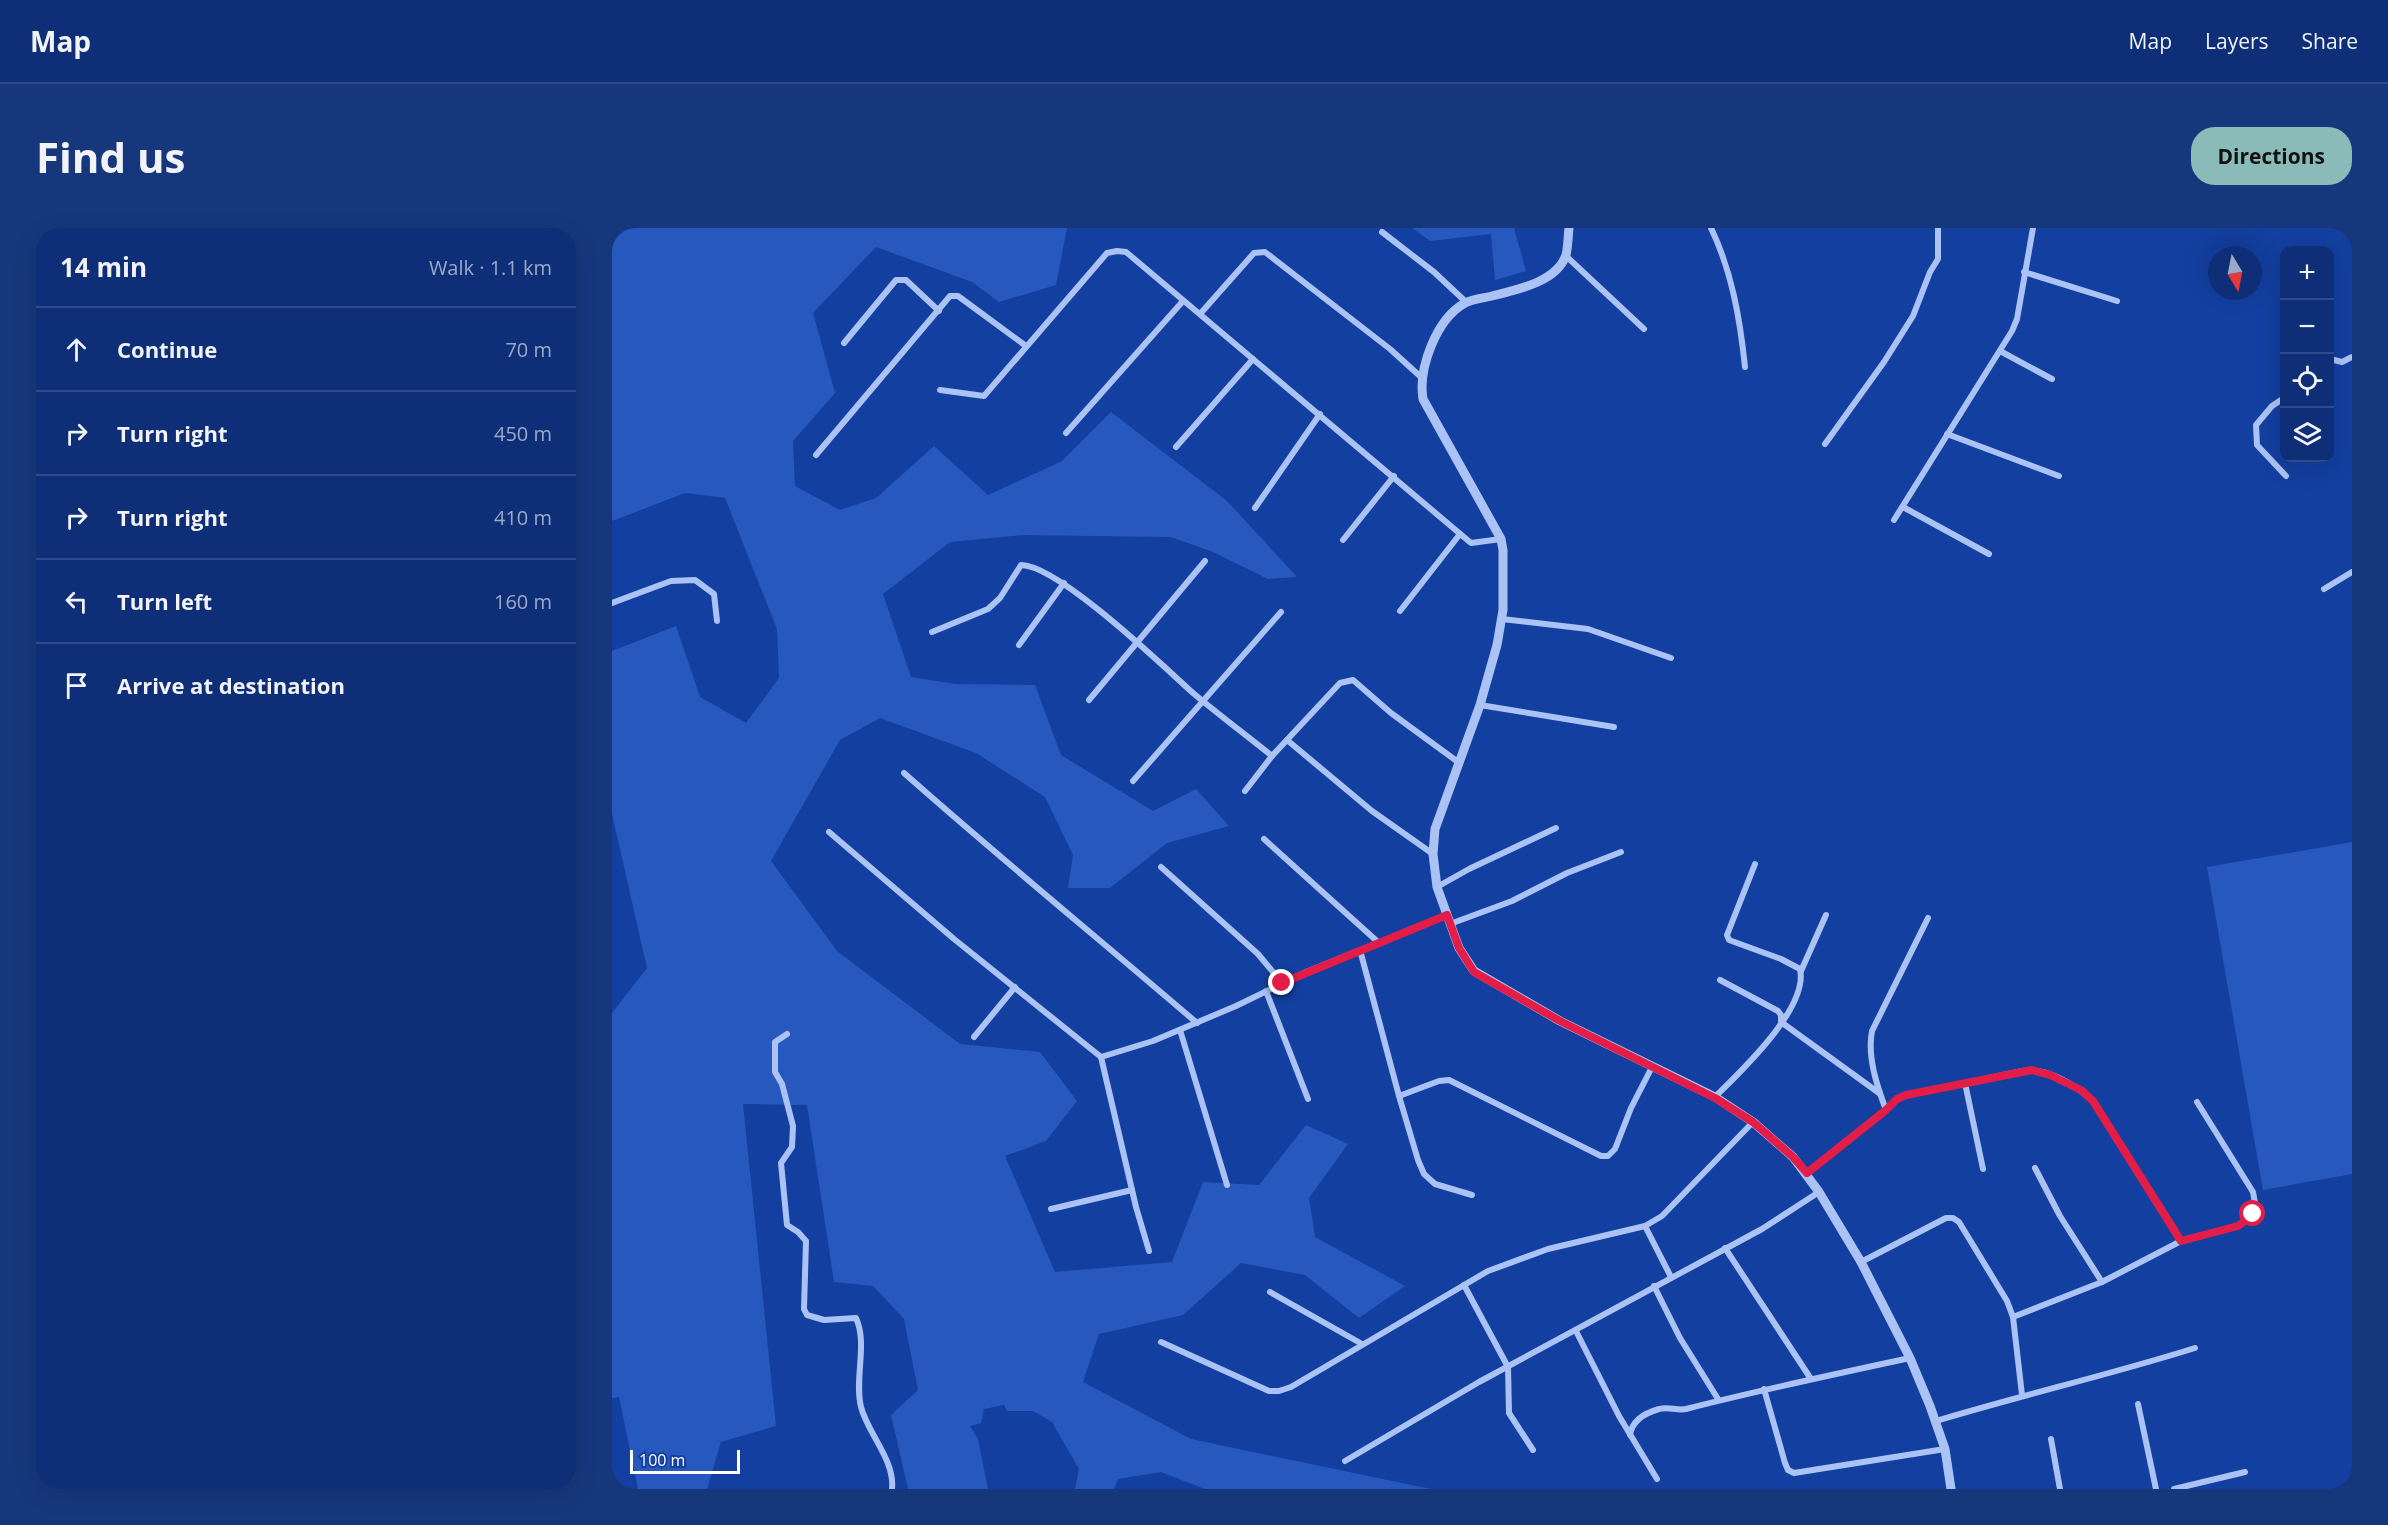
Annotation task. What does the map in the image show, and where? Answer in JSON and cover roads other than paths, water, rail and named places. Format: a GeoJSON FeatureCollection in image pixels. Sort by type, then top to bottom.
{"type":"FeatureCollection","features":[{"type":"Feature","properties":{"kind":"street"},"geometry":{"type":"LineString","coordinates":[[1569,228],[1566,256],[1557,268],[1544,278],[1519,289],[1466,303],[1448,320],[1439,331],[1428,352],[1422,378],[1424,399],[1431,416],[1501,539],[1503,550],[1502,619],[1480,705],[1435,829],[1433,854],[1437,887],[1459,948],[1474,972],[1560,1021],[1715,1098],[1753,1122],[1793,1157],[1807,1173],[1861,1262],[1910,1358],[1945,1449],[1951,1489]]}},
{"type":"Feature","properties":{"kind":"street"},"geometry":{"type":"LineString","coordinates":[[1711,228],[1722,252],[1740,318],[1746,367]]}},
{"type":"Feature","properties":{"kind":"street"},"geometry":{"type":"LineString","coordinates":[[1825,444],[1884,362],[1912,316],[1938,259],[1938,228]]}},
{"type":"Feature","properties":{"kind":"street"},"geometry":{"type":"LineString","coordinates":[[1894,520],[2000,351],[2017,319],[2033,228]]}},
{"type":"Feature","properties":{"kind":"street"},"geometry":{"type":"LineString","coordinates":[[1382,232],[1434,272],[1466,303]]}},
{"type":"Feature","properties":{"kind":"street"},"geometry":{"type":"LineString","coordinates":[[940,390],[984,396],[1107,253],[1126,252],[1471,543],[1501,539]]}},
{"type":"Feature","properties":{"kind":"street"},"geometry":{"type":"LineString","coordinates":[[1200,314],[1254,253],[1265,252],[1390,349],[1422,378]]}},
{"type":"Feature","properties":{"kind":"street"},"geometry":{"type":"LineString","coordinates":[[1566,256],[1644,329]]}},
{"type":"Feature","properties":{"kind":"street"},"geometry":{"type":"LineString","coordinates":[[2024,272],[2117,301]]}},
{"type":"Feature","properties":{"kind":"street"},"geometry":{"type":"LineString","coordinates":[[844,343],[896,280],[906,280],[939,311]]}},
{"type":"Feature","properties":{"kind":"street"},"geometry":{"type":"LineString","coordinates":[[816,455],[950,296],[954,295],[1026,346]]}},
{"type":"Feature","properties":{"kind":"street"},"geometry":{"type":"LineString","coordinates":[[1066,434],[1183,301]]}},
{"type":"Feature","properties":{"kind":"street"},"geometry":{"type":"LineString","coordinates":[[2000,351],[2052,379]]}},
{"type":"Feature","properties":{"kind":"street"},"geometry":{"type":"LineString","coordinates":[[2334,360],[2342,362],[2352,357]]}},
{"type":"Feature","properties":{"kind":"street"},"geometry":{"type":"LineString","coordinates":[[1176,447],[1253,359]]}},
{"type":"Feature","properties":{"kind":"street"},"geometry":{"type":"LineString","coordinates":[[2280,401],[2272,406],[2256,425],[2258,445],[2286,476]]}},
{"type":"Feature","properties":{"kind":"street"},"geometry":{"type":"LineString","coordinates":[[1255,508],[1320,414]]}},
{"type":"Feature","properties":{"kind":"street"},"geometry":{"type":"LineString","coordinates":[[1947,434],[2059,476]]}},
{"type":"Feature","properties":{"kind":"street"},"geometry":{"type":"LineString","coordinates":[[1343,540],[1394,476]]}},
{"type":"Feature","properties":{"kind":"street"},"geometry":{"type":"LineString","coordinates":[[1903,507],[1989,554]]}},
{"type":"Feature","properties":{"kind":"street"},"geometry":{"type":"LineString","coordinates":[[1400,610],[1460,534]]}},
{"type":"Feature","properties":{"kind":"street"},"geometry":{"type":"LineString","coordinates":[[1089,700],[1205,561]]}},
{"type":"Feature","properties":{"kind":"street"},"geometry":{"type":"LineString","coordinates":[[932,632],[988,609],[1000,598],[1021,565],[1047,573],[1064,584],[1272,756]]}},
{"type":"Feature","properties":{"kind":"street"},"geometry":{"type":"LineString","coordinates":[[2324,589],[2352,572]]}},
{"type":"Feature","properties":{"kind":"street"},"geometry":{"type":"LineString","coordinates":[[612,603],[672,581],[695,580],[714,594],[717,621]]}},
{"type":"Feature","properties":{"kind":"street"},"geometry":{"type":"LineString","coordinates":[[1019,645],[1064,584]]}},
{"type":"Feature","properties":{"kind":"street"},"geometry":{"type":"LineString","coordinates":[[1134,781],[1281,612]]}},
{"type":"Feature","properties":{"kind":"street"},"geometry":{"type":"LineString","coordinates":[[1502,619],[1588,629],[1671,658]]}},
{"type":"Feature","properties":{"kind":"street"},"geometry":{"type":"LineString","coordinates":[[1245,791],[1272,756],[1340,683],[1353,680],[1391,713],[1458,762]]}},
{"type":"Feature","properties":{"kind":"street"},"geometry":{"type":"LineString","coordinates":[[1480,705],[1614,727]]}},
{"type":"Feature","properties":{"kind":"street"},"geometry":{"type":"LineString","coordinates":[[1287,740],[1372,811],[1433,854]]}},
{"type":"Feature","properties":{"kind":"street"},"geometry":{"type":"LineString","coordinates":[[904,773],[990,850],[1094,934],[1197,1023]]}},
{"type":"Feature","properties":{"kind":"street"},"geometry":{"type":"LineString","coordinates":[[1437,887],[1469,869],[1556,828]]}},
{"type":"Feature","properties":{"kind":"street"},"geometry":{"type":"LineString","coordinates":[[829,832],[954,939],[1101,1057],[1132,1190],[1149,1251]]}},
{"type":"Feature","properties":{"kind":"street"},"geometry":{"type":"LineString","coordinates":[[1263,839],[1378,943]]}},
{"type":"Feature","properties":{"kind":"street"},"geometry":{"type":"LineString","coordinates":[[1101,1057],[1153,1041],[1197,1023],[1359,950],[1448,919],[1512,901],[1567,873],[1621,852]]}},
{"type":"Feature","properties":{"kind":"street"},"geometry":{"type":"LineString","coordinates":[[1755,864],[1727,935],[1729,940],[1781,959],[1800,969],[1801,972]]}},
{"type":"Feature","properties":{"kind":"street"},"geometry":{"type":"LineString","coordinates":[[1161,867],[1258,954],[1282,983]]}},
{"type":"Feature","properties":{"kind":"street"},"geometry":{"type":"LineString","coordinates":[[1715,1098],[1766,1046],[1795,1000],[1802,976],[1801,972],[1826,915]]}},
{"type":"Feature","properties":{"kind":"street"},"geometry":{"type":"LineString","coordinates":[[1886,1110],[1871,1056],[1872,1031],[1928,918]]}},
{"type":"Feature","properties":{"kind":"street"},"geometry":{"type":"LineString","coordinates":[[1359,950],[1399,1096],[1424,1174],[1435,1184],[1472,1195]]}},
{"type":"Feature","properties":{"kind":"street"},"geometry":{"type":"LineString","coordinates":[[1720,980],[1778,1011],[1781,1015],[1781,1022]]}},
{"type":"Feature","properties":{"kind":"street"},"geometry":{"type":"LineString","coordinates":[[974,1037],[1015,987]]}},
{"type":"Feature","properties":{"kind":"street"},"geometry":{"type":"LineString","coordinates":[[1266,991],[1308,1099]]}},
{"type":"Feature","properties":{"kind":"street"},"geometry":{"type":"LineString","coordinates":[[1781,1022],[1880,1093]]}},
{"type":"Feature","properties":{"kind":"street"},"geometry":{"type":"LineString","coordinates":[[1180,1030],[1227,1185]]}},
{"type":"Feature","properties":{"kind":"street"},"geometry":{"type":"LineString","coordinates":[[787,1034],[774,1042],[775,1072],[782,1084],[793,1126],[792,1147],[782,1163],[782,1171],[787,1225],[806,1241],[804,1309],[807,1315],[824,1320],[856,1318],[860,1337],[860,1403],[891,1473],[892,1489]]}},
{"type":"Feature","properties":{"kind":"street"},"geometry":{"type":"LineString","coordinates":[[1399,1096],[1439,1081],[1449,1080],[1601,1156],[1608,1156],[1615,1149],[1631,1108],[1652,1067]]}},
{"type":"Feature","properties":{"kind":"street"},"geometry":{"type":"LineString","coordinates":[[1807,1173],[1897,1099],[1906,1095],[2032,1070],[2050,1075],[2081,1090],[2093,1101],[2181,1241]]}},
{"type":"Feature","properties":{"kind":"street"},"geometry":{"type":"LineString","coordinates":[[1965,1083],[1983,1169]]}},
{"type":"Feature","properties":{"kind":"street"},"geometry":{"type":"LineString","coordinates":[[2013,1317],[2102,1282],[2181,1241],[2238,1226],[2253,1214],[2257,1204],[2253,1192],[2197,1102]]}},
{"type":"Feature","properties":{"kind":"street"},"geometry":{"type":"LineString","coordinates":[[1161,1342],[1269,1391],[1292,1387],[1488,1271],[1548,1249],[1645,1226],[1662,1216],[1753,1122]]}},
{"type":"Feature","properties":{"kind":"street"},"geometry":{"type":"LineString","coordinates":[[2035,1168],[2060,1216],[2102,1282]]}},
{"type":"Feature","properties":{"kind":"street"},"geometry":{"type":"LineString","coordinates":[[1051,1209],[1132,1190]]}},
{"type":"Feature","properties":{"kind":"street"},"geometry":{"type":"LineString","coordinates":[[1346,1461],[1508,1367],[1762,1229],[1820,1192]]}},
{"type":"Feature","properties":{"kind":"street"},"geometry":{"type":"LineString","coordinates":[[1861,1262],[1946,1218],[1953,1218],[1959,1222],[2007,1301],[2013,1317],[2022,1395]]}},
{"type":"Feature","properties":{"kind":"street"},"geometry":{"type":"LineString","coordinates":[[1645,1226],[1671,1277]]}},
{"type":"Feature","properties":{"kind":"street"},"geometry":{"type":"LineString","coordinates":[[1725,1248],[1811,1379]]}},
{"type":"Feature","properties":{"kind":"street"},"geometry":{"type":"LineString","coordinates":[[1464,1285],[1508,1367],[1509,1413],[1533,1450]]}},
{"type":"Feature","properties":{"kind":"street"},"geometry":{"type":"LineString","coordinates":[[1654,1286],[1680,1338],[1718,1399]]}},
{"type":"Feature","properties":{"kind":"street"},"geometry":{"type":"LineString","coordinates":[[1270,1292],[1362,1344]]}},
{"type":"Feature","properties":{"kind":"street"},"geometry":{"type":"LineString","coordinates":[[1576,1331],[1630,1435],[1657,1479]]}},
{"type":"Feature","properties":{"kind":"street"},"geometry":{"type":"LineString","coordinates":[[1936,1421],[2022,1395],[2110,1374],[2195,1348]]}},
{"type":"Feature","properties":{"kind":"street"},"geometry":{"type":"LineString","coordinates":[[1630,1435],[1633,1424],[1638,1419],[1661,1408],[1683,1409],[1718,1399],[1910,1358]]}},
{"type":"Feature","properties":{"kind":"street"},"geometry":{"type":"LineString","coordinates":[[1764,1389],[1785,1462],[1788,1470],[1794,1473],[1945,1449]]}},
{"type":"Feature","properties":{"kind":"street"},"geometry":{"type":"LineString","coordinates":[[2138,1404],[2156,1489]]}},
{"type":"Feature","properties":{"kind":"street"},"geometry":{"type":"LineString","coordinates":[[2051,1439],[2061,1489]]}},
{"type":"Feature","properties":{"kind":"street"},"geometry":{"type":"LineString","coordinates":[[2174,1489],[2246,1472]]}}]}
